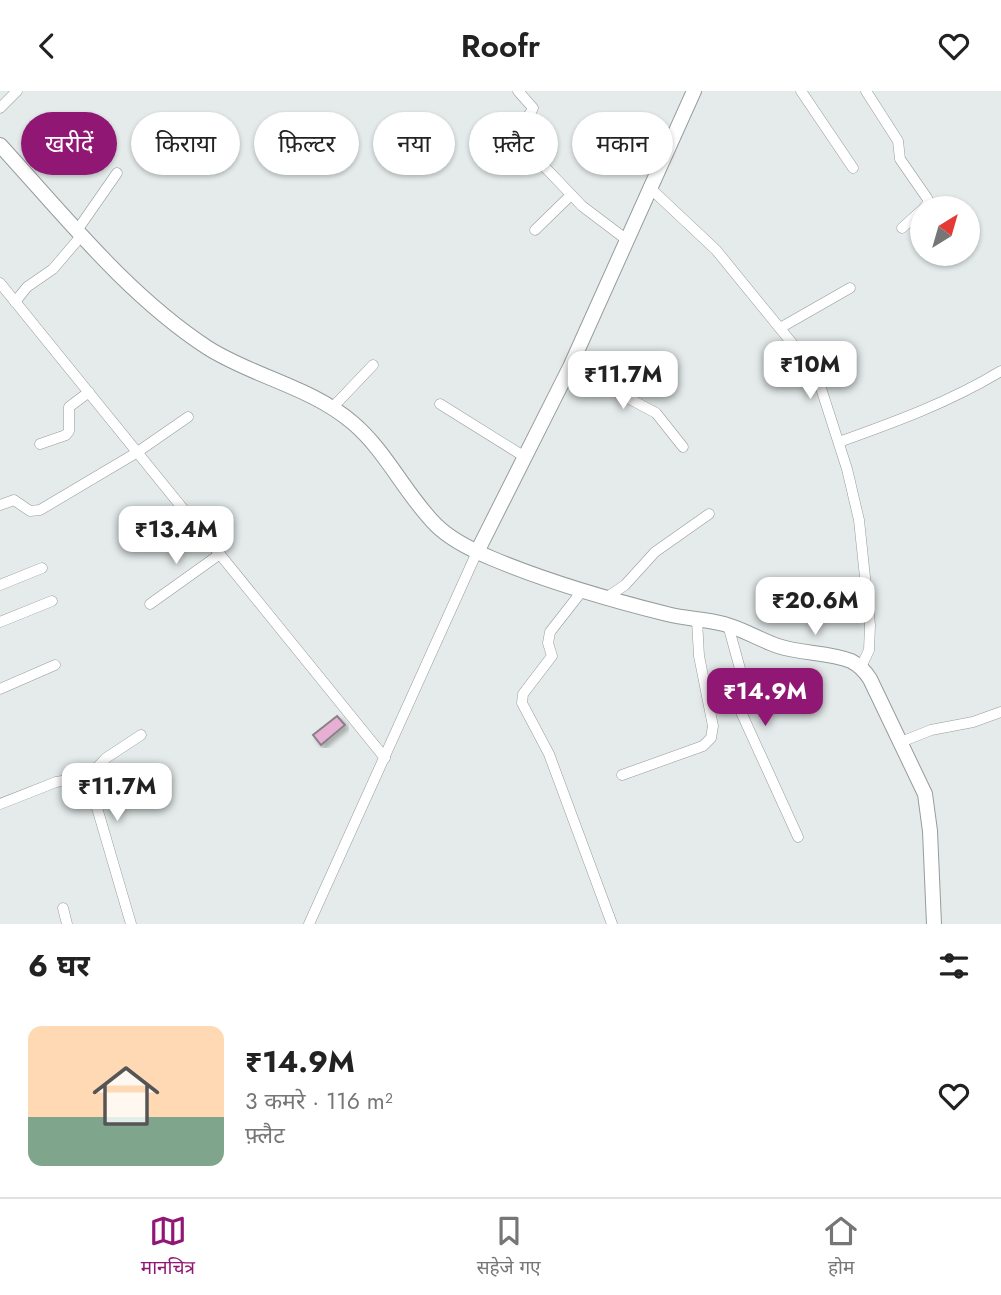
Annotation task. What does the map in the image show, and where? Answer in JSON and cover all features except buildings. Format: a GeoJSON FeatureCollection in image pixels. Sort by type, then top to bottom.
{"type":"FeatureCollection","features":[{"type":"Feature","properties":{"kind":"street"},"geometry":{"type":"LineString","coordinates":[[0,108],[17,91]]}},
{"type":"Feature","properties":{"kind":"street"},"geometry":{"type":"LineString","coordinates":[[518,91],[533,108],[517,129],[519,140],[571,195],[627,240]]}},
{"type":"Feature","properties":{"kind":"street"},"geometry":{"type":"LineString","coordinates":[[309,924],[477,552],[570,367],[694,91]]}},
{"type":"Feature","properties":{"kind":"street"},"geometry":{"type":"LineString","coordinates":[[801,91],[853,168]]}},
{"type":"Feature","properties":{"kind":"street"},"geometry":{"type":"LineString","coordinates":[[866,91],[898,141],[900,159],[926,196]]}},
{"type":"Feature","properties":{"kind":"street"},"geometry":{"type":"LineString","coordinates":[[0,145],[138,293],[206,347],[333,407],[358,426],[378,447],[437,526],[477,552],[582,591],[697,620],[728,625],[778,646],[845,659],[861,667],[870,678],[922,785],[928,807],[934,924]]}},
{"type":"Feature","properties":{"kind":"street"},"geometry":{"type":"LineString","coordinates":[[15,302],[27,287],[53,269],[116,175]]}},
{"type":"Feature","properties":{"kind":"street"},"geometry":{"type":"LineString","coordinates":[[649,187],[705,238],[780,328],[818,381],[839,442],[859,520],[869,611],[869,650],[861,667]]}},
{"type":"Feature","properties":{"kind":"street"},"geometry":{"type":"LineString","coordinates":[[535,230],[571,195]]}},
{"type":"Feature","properties":{"kind":"street"},"geometry":{"type":"LineString","coordinates":[[902,228],[910,221]]}},
{"type":"Feature","properties":{"kind":"street"},"geometry":{"type":"LineString","coordinates":[[0,283],[385,758]]}},
{"type":"Feature","properties":{"kind":"street"},"geometry":{"type":"LineString","coordinates":[[780,328],[850,288]]}},
{"type":"Feature","properties":{"kind":"street"},"geometry":{"type":"LineString","coordinates":[[333,407],[373,365]]}},
{"type":"Feature","properties":{"kind":"street"},"geometry":{"type":"LineString","coordinates":[[570,367],[656,413],[683,447]]}},
{"type":"Feature","properties":{"kind":"street"},"geometry":{"type":"LineString","coordinates":[[839,442],[905,419],[972,389],[1001,371]]}},
{"type":"Feature","properties":{"kind":"street"},"geometry":{"type":"LineString","coordinates":[[40,444],[66,435],[71,428],[69,407],[89,392]]}},
{"type":"Feature","properties":{"kind":"street"},"geometry":{"type":"LineString","coordinates":[[440,404],[525,457]]}},
{"type":"Feature","properties":{"kind":"street"},"geometry":{"type":"LineString","coordinates":[[0,505],[14,500],[30,511],[40,510],[136,453],[188,417]]}},
{"type":"Feature","properties":{"kind":"street"},"geometry":{"type":"LineString","coordinates":[[606,598],[625,585],[655,552],[709,514]]}},
{"type":"Feature","properties":{"kind":"street"},"geometry":{"type":"LineString","coordinates":[[150,604],[220,554]]}},
{"type":"Feature","properties":{"kind":"street"},"geometry":{"type":"LineString","coordinates":[[0,585],[42,568]]}},
{"type":"Feature","properties":{"kind":"street"},"geometry":{"type":"LineString","coordinates":[[582,591],[550,632],[548,643],[552,656],[523,694],[522,703],[543,738],[612,924]]}},
{"type":"Feature","properties":{"kind":"street"},"geometry":{"type":"LineString","coordinates":[[0,622],[52,601]]}},
{"type":"Feature","properties":{"kind":"street"},"geometry":{"type":"LineString","coordinates":[[622,775],[703,746],[711,738],[713,726],[699,656],[697,620]]}},
{"type":"Feature","properties":{"kind":"street"},"geometry":{"type":"LineString","coordinates":[[728,625],[748,698],[741,707],[741,712],[798,837]]}},
{"type":"Feature","properties":{"kind":"street"},"geometry":{"type":"LineString","coordinates":[[0,689],[55,665]]}},
{"type":"Feature","properties":{"kind":"street"},"geometry":{"type":"LineString","coordinates":[[901,742],[931,730],[973,722],[1001,712]]}},
{"type":"Feature","properties":{"kind":"street"},"geometry":{"type":"LineString","coordinates":[[0,804],[56,782],[88,777],[106,758],[141,735]]}},
{"type":"Feature","properties":{"kind":"street"},"geometry":{"type":"LineString","coordinates":[[88,777],[131,924]]}},
{"type":"Feature","properties":{"kind":"street"},"geometry":{"type":"LineString","coordinates":[[63,908],[67,924]]}}]}
